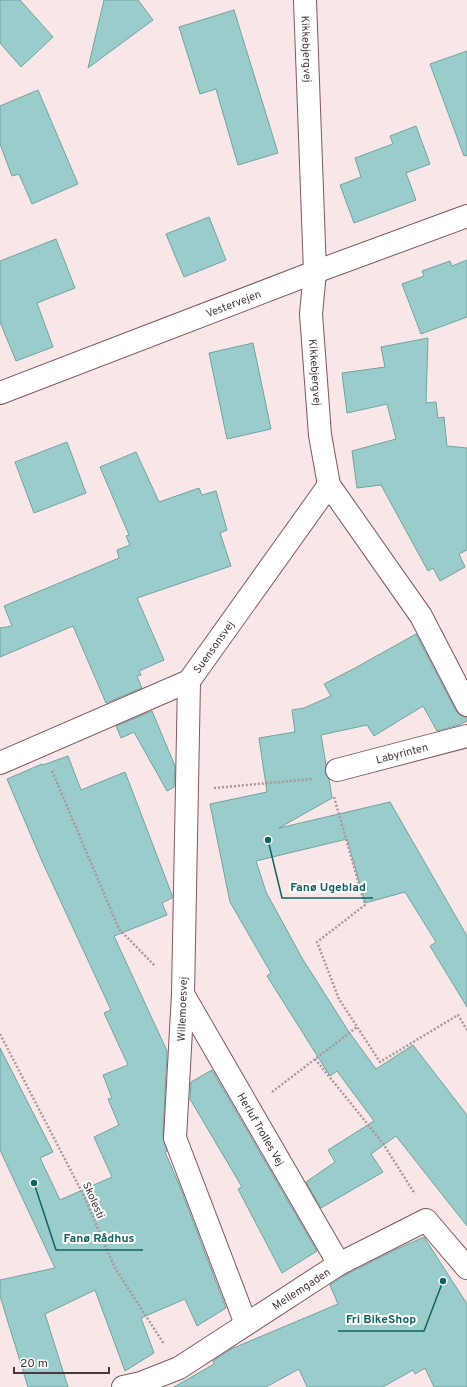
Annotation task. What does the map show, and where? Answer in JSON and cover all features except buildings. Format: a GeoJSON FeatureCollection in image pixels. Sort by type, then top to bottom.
{"type":"FeatureCollection","features":[{"type":"Feature","properties":{"kind":"street","name":"Kikkebjergvej"},"geometry":{"type":"LineString","coordinates":[[305,0],[315,272],[311,314],[320,435],[329,485],[421,616],[467,705]]}},
{"type":"Feature","properties":{"kind":"street","name":"Vestervejen"},"geometry":{"type":"LineString","coordinates":[[0,393],[315,272],[467,216]]}},
{"type":"Feature","properties":{"kind":"street","name":"Suensonsvej"},"geometry":{"type":"LineString","coordinates":[[0,763],[189,680],[329,485]]}},
{"type":"Feature","properties":{"kind":"street","name":"Willemoesvej"},"geometry":{"type":"LineString","coordinates":[[189,680],[183,994],[176,1138],[246,1324]]}},
{"type":"Feature","properties":{"kind":"street","name":"Labyrinten"},"geometry":{"type":"LineString","coordinates":[[333,774],[467,736]]}},
{"type":"Feature","properties":{"kind":"street","name":"Herluf Trolles Vej"},"geometry":{"type":"LineString","coordinates":[[183,994],[339,1264]]}},
{"type":"Feature","properties":{"kind":"street","name":"Mellemgaden"},"geometry":{"type":"LineString","coordinates":[[135,1386],[179,1368],[339,1264],[426,1220]]}},
{"type":"Feature","properties":{"kind":"street"},"geometry":{"type":"LineString","coordinates":[[426,1220],[467,1268]]}},
{"type":"Feature","properties":{"kind":"path"},"geometry":{"type":"LineString","coordinates":[[40,745],[118,929],[183,994]]}},
{"type":"Feature","properties":{"kind":"path"},"geometry":{"type":"LineString","coordinates":[[187,791],[333,774],[365,905],[317,942],[339,1000],[380,1062],[458,1015],[467,1030]]}},
{"type":"Feature","properties":{"kind":"path"},"geometry":{"type":"LineString","coordinates":[[250,1109],[357,1027]]}},
{"type":"Feature","properties":{"kind":"path","name":"Skolesti"},"geometry":{"type":"LineString","coordinates":[[0,1034],[83,1194],[115,1268],[179,1368]]}},
{"type":"Feature","properties":{"kind":"path"},"geometry":{"type":"LineString","coordinates":[[315,1059],[382,1142],[422,1206],[426,1220]]}},
{"type":"Feature","properties":{"kind":"place","name":"Fanø Ugeblad"},"geometry":{"type":"Point","coordinates":[268,840]}},
{"type":"Feature","properties":{"kind":"place","name":"Fanø Rådhus"},"geometry":{"type":"Point","coordinates":[34,1183]}},
{"type":"Feature","properties":{"kind":"place","name":"Fri BikeShop"},"geometry":{"type":"Point","coordinates":[443,1281]}}]}
